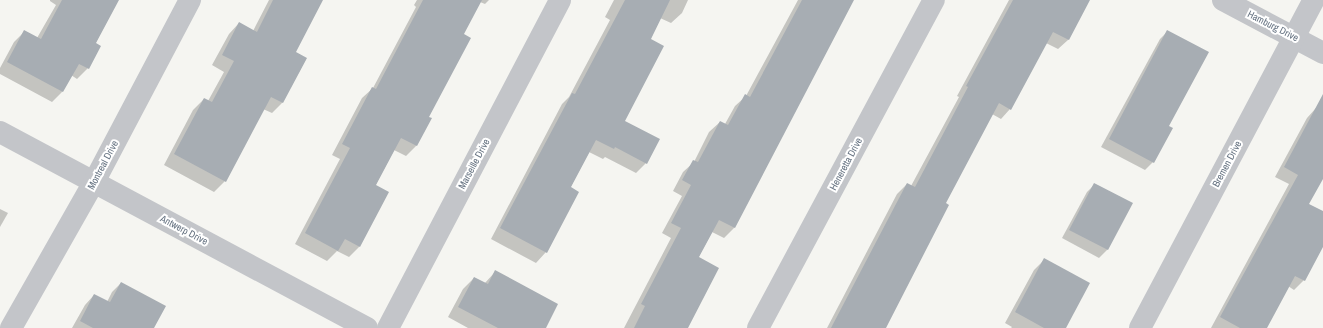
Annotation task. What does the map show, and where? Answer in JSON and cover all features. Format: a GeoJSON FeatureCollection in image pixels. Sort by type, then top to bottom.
{"type":"FeatureCollection","features":[{"type":"Feature","properties":{"kind":"street","name":"Montreal Drive"},"geometry":{"type":"LineString","coordinates":[[11,328],[94,182],[190,0]]}},
{"type":"Feature","properties":{"kind":"street","name":"Marseille Drive"},"geometry":{"type":"LineString","coordinates":[[388,328],[560,0]]}},
{"type":"Feature","properties":{"kind":"street","name":"Heneretta Drive"},"geometry":{"type":"LineString","coordinates":[[758,328],[934,0]]}},
{"type":"Feature","properties":{"kind":"street","name":"Hamburg Drive"},"geometry":{"type":"LineString","coordinates":[[1223,0],[1323,53]]}},
{"type":"Feature","properties":{"kind":"street","name":"Bremen Drive"},"geometry":{"type":"LineString","coordinates":[[1140,328],[1314,0]]}},
{"type":"Feature","properties":{"kind":"street","name":"Antwerp Drive"},"geometry":{"type":"LineString","coordinates":[[0,132],[367,328]]}},
{"type":"Feature","properties":{"kind":"building"},"geometry":{"type":"Polygon","coordinates":[[[62,0],[119,0],[96,43],[101,46],[89,69],[79,64],[63,92],[7,62],[24,30],[41,39],[62,0]]]}},
{"type":"Feature","properties":{"kind":"building"},"geometry":{"type":"Polygon","coordinates":[[[273,0],[323,0],[296,52],[307,58],[283,103],[271,97],[226,182],[174,154],[204,98],[212,102],[234,61],[222,55],[239,22],[257,32],[273,0]]]}},
{"type":"Feature","properties":{"kind":"building"},"geometry":{"type":"Polygon","coordinates":[[[423,0],[482,0],[464,34],[471,38],[429,117],[432,118],[417,146],[401,138],[376,185],[389,192],[360,247],[345,239],[338,251],[305,233],[350,148],[342,144],[372,87],[376,89],[423,0]]]}},
{"type":"Feature","properties":{"kind":"building"},"geometry":{"type":"Polygon","coordinates":[[[625,0],[670,0],[651,39],[664,46],[625,121],[660,139],[647,164],[615,147],[614,149],[596,140],[571,187],[579,192],[547,253],[500,228],[572,93],[575,94],[625,0]]]}},
{"type":"Feature","properties":{"kind":"building"},"geometry":{"type":"Polygon","coordinates":[[[802,0],[854,0],[735,228],[719,220],[699,257],[719,268],[688,328],[634,328],[645,306],[641,304],[681,228],[671,223],[691,185],[682,180],[693,160],[698,162],[720,121],[728,125],[745,94],[750,97],[802,0]]]}},
{"type":"Feature","properties":{"kind":"building"},"geometry":{"type":"Polygon","coordinates":[[[1013,0],[1090,0],[1069,40],[1053,32],[1011,110],[999,103],[946,203],[949,205],[886,328],[831,328],[907,183],[915,187],[968,87],[966,86],[1013,0]]]}},
{"type":"Feature","properties":{"kind":"building"},"geometry":{"type":"Polygon","coordinates":[[[1167,30],[1209,52],[1169,126],[1173,128],[1154,163],[1109,139],[1167,30]]]}},
{"type":"Feature","properties":{"kind":"building"},"geometry":{"type":"Polygon","coordinates":[[[1323,94],[1323,179],[1309,204],[1323,211],[1323,247],[1305,281],[1295,276],[1267,328],[1240,328],[1220,317],[1298,175],[1284,167],[1323,94]]]}},
{"type":"Feature","properties":{"kind":"building"},"geometry":{"type":"Polygon","coordinates":[[[1094,183],[1133,203],[1108,250],[1069,230],[1094,183]]]}},
{"type":"Feature","properties":{"kind":"building"},"geometry":{"type":"Polygon","coordinates":[[[1044,258],[1090,283],[1066,328],[1044,328],[1015,312],[1044,258]]]}},
{"type":"Feature","properties":{"kind":"building"},"geometry":{"type":"Polygon","coordinates":[[[495,270],[558,304],[546,328],[498,328],[458,307],[474,277],[488,284],[495,270]]]}},
{"type":"Feature","properties":{"kind":"building"},"geometry":{"type":"Polygon","coordinates":[[[121,282],[166,306],[154,328],[93,328],[80,321],[94,294],[110,302],[121,282]]]}}]}
